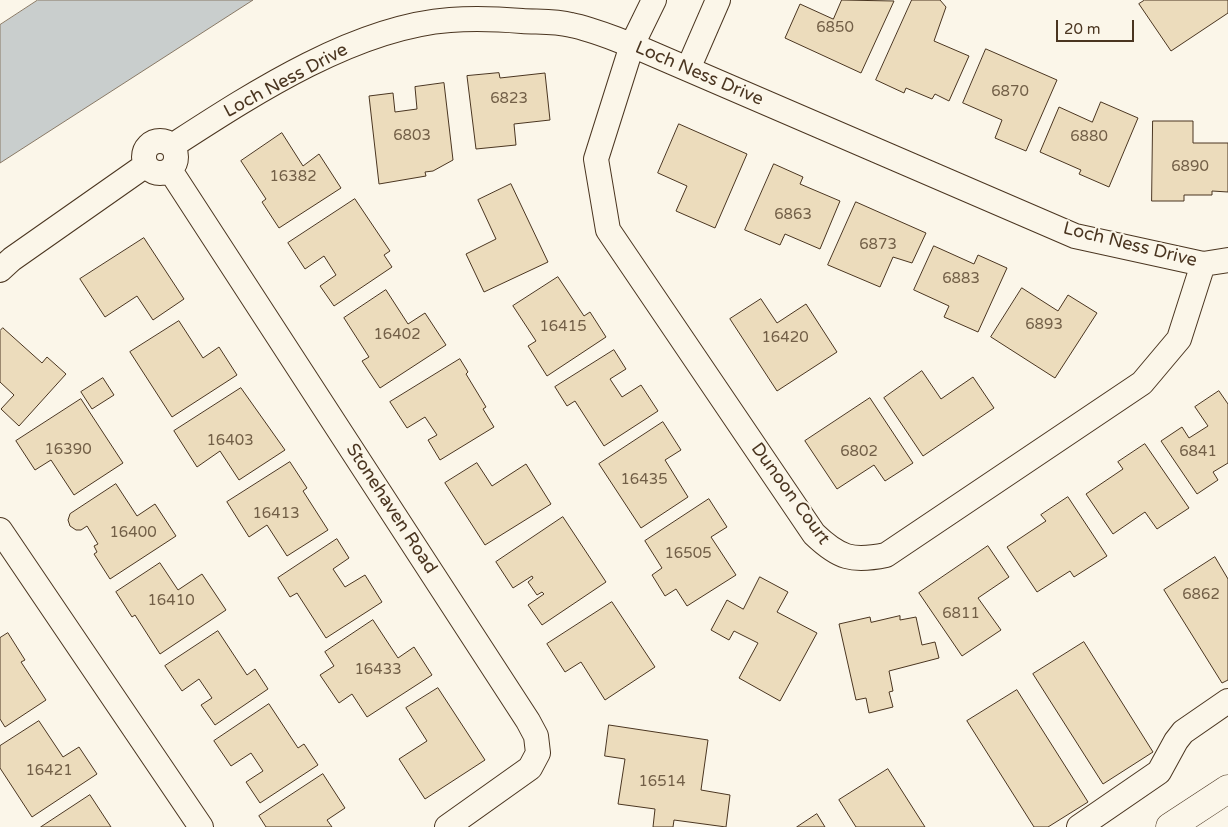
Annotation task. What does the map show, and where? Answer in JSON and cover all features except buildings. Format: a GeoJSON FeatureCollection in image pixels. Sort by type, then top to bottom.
{"type":"FeatureCollection","features":[{"type":"Feature","properties":{"kind":"street","name":"Dunoon Court"},"geometry":{"type":"LineString","coordinates":[[654,0],[632,45],[596,159],[608,230],[814,534],[831,550],[849,558],[869,559],[886,555],[907,543],[1142,383],[1179,338],[1203,264]]}},
{"type":"Feature","properties":{"kind":"street"},"geometry":{"type":"LineString","coordinates":[[688,69],[718,0]]}},
{"type":"Feature","properties":{"kind":"street","name":"Loch Ness Drive"},"geometry":{"type":"LineString","coordinates":[[172,146],[234,106],[304,67],[351,46],[400,29],[449,20],[501,19],[570,24],[632,45],[1075,236],[1203,264],[1228,260]]}},
{"type":"Feature","properties":{"kind":"street"},"geometry":{"type":"LineString","coordinates":[[164,141],[172,146],[177,156],[174,166],[170,170],[160,173],[154,172],[146,165],[144,155],[149,145],[164,141]]}},
{"type":"Feature","properties":{"kind":"street"},"geometry":{"type":"LineString","coordinates":[[0,270],[34,243],[146,165]]}},
{"type":"Feature","properties":{"kind":"street","name":"Stonehaven Road"},"geometry":{"type":"LineString","coordinates":[[170,170],[536,736],[538,753],[530,768],[447,827]]}},
{"type":"Feature","properties":{"kind":"street"},"geometry":{"type":"LineString","coordinates":[[0,530],[201,827]]}},
{"type":"Feature","properties":{"kind":"street"},"geometry":{"type":"LineString","coordinates":[[1079,827],[1154,777],[1165,764],[1176,741],[1183,732],[1228,701]]}},
{"type":"Feature","properties":{"kind":"street"},"geometry":{"type":"LineString","coordinates":[[1170,827],[1228,789]]}},
{"type":"Feature","properties":{"kind":"shaded area"},"geometry":{"type":"Polygon","coordinates":[[[38,0],[253,0],[0,163],[0,25],[38,0]]]}}]}
